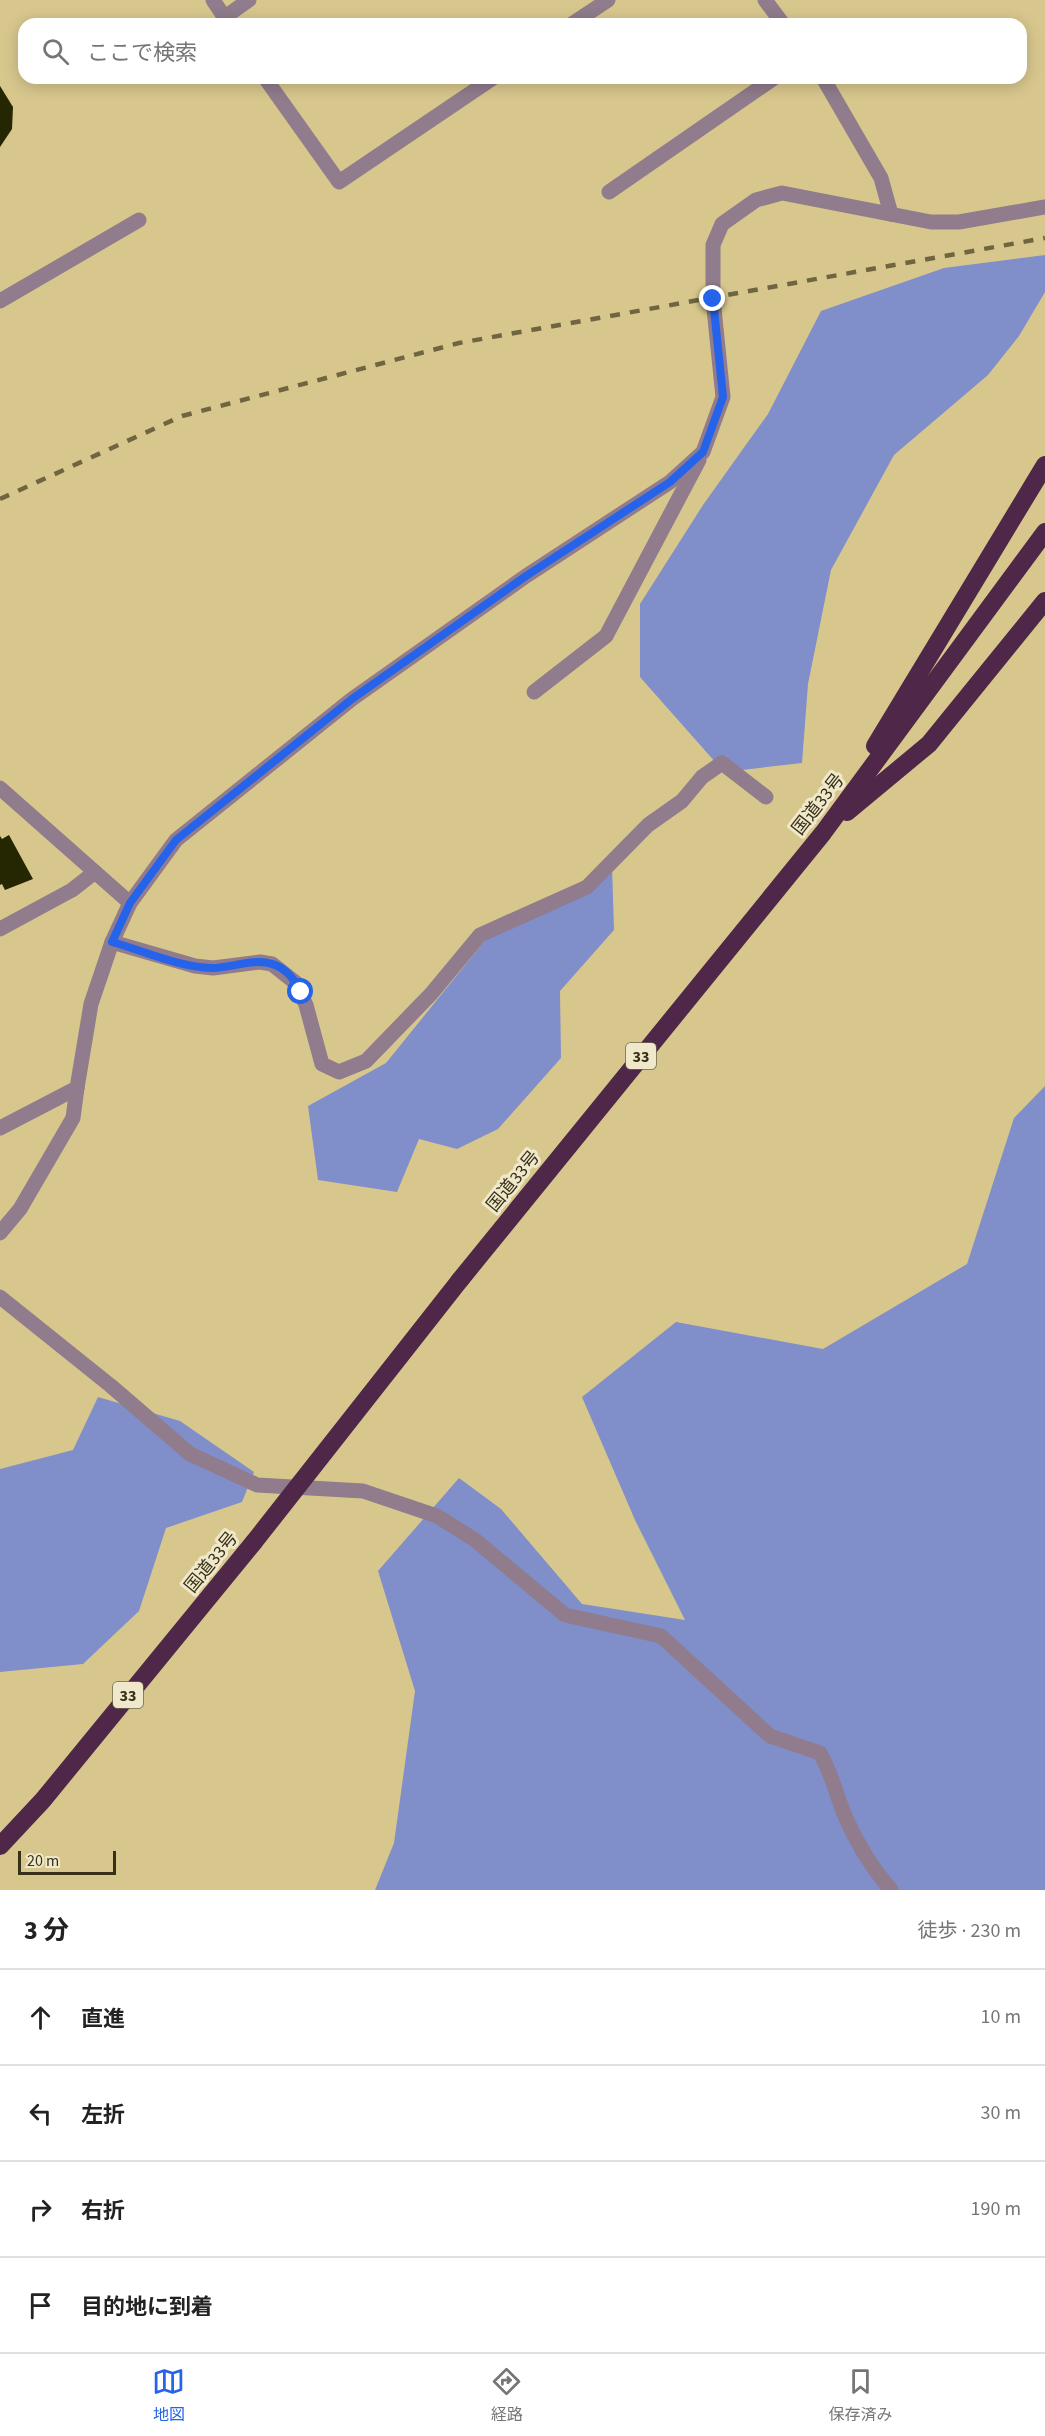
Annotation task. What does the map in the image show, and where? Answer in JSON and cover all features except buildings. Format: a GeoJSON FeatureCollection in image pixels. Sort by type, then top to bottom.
{"type":"FeatureCollection","features":[{"type":"Feature","properties":{"kind":"highway"},"geometry":{"type":"LineString","coordinates":[[823,832],[1045,465]]}},
{"type":"Feature","properties":{"kind":"highway","name":"国道33号"},"geometry":{"type":"LineString","coordinates":[[0,1846],[43,1800],[254,1542],[460,1280],[823,832],[1045,532]]}},
{"type":"Feature","properties":{"kind":"highway"},"geometry":{"type":"LineString","coordinates":[[823,832],[929,744],[1045,601]]}},
{"type":"Feature","properties":{"kind":"street"},"geometry":{"type":"LineString","coordinates":[[213,0],[225,18]]}},
{"type":"Feature","properties":{"kind":"street"},"geometry":{"type":"LineString","coordinates":[[230,18],[249,0]]}},
{"type":"Feature","properties":{"kind":"street"},"geometry":{"type":"LineString","coordinates":[[581,18],[608,0]]}},
{"type":"Feature","properties":{"kind":"street"},"geometry":{"type":"LineString","coordinates":[[765,0],[778,18]]}},
{"type":"Feature","properties":{"kind":"street"},"geometry":{"type":"LineString","coordinates":[[270,84],[339,182],[484,84]]}},
{"type":"Feature","properties":{"kind":"street"},"geometry":{"type":"LineString","coordinates":[[609,192],[765,84]]}},
{"type":"Feature","properties":{"kind":"street"},"geometry":{"type":"LineString","coordinates":[[826,84],[881,178],[891,214]]}},
{"type":"Feature","properties":{"kind":"street"},"geometry":{"type":"LineString","coordinates":[[534,692],[606,636],[703,452],[723,397],[713,299],[713,245],[722,224],[756,200],[782,193],[931,222],[959,222],[1045,207]]}},
{"type":"Feature","properties":{"kind":"street"},"geometry":{"type":"LineString","coordinates":[[0,301],[139,220]]}},
{"type":"Feature","properties":{"kind":"street"},"geometry":{"type":"LineString","coordinates":[[0,1233],[20,1209],[73,1118],[91,1004],[112,942],[130,903],[176,840],[352,699],[526,576],[670,482],[703,452]]}},
{"type":"Feature","properties":{"kind":"street"},"geometry":{"type":"LineString","coordinates":[[112,942],[195,966],[213,968],[260,962],[272,964],[296,982],[306,1005],[322,1064],[339,1072],[366,1061],[431,994],[480,935],[587,887],[648,825],[682,801],[702,777],[722,763],[766,797]]}},
{"type":"Feature","properties":{"kind":"street"},"geometry":{"type":"LineString","coordinates":[[0,788],[130,903]]}},
{"type":"Feature","properties":{"kind":"street"},"geometry":{"type":"LineString","coordinates":[[0,929],[72,890],[95,872]]}},
{"type":"Feature","properties":{"kind":"street"},"geometry":{"type":"LineString","coordinates":[[0,1128],[77,1088]]}},
{"type":"Feature","properties":{"kind":"street"},"geometry":{"type":"LineString","coordinates":[[0,1297],[111,1386],[190,1454],[257,1485],[363,1491],[437,1516],[475,1540],[565,1615],[661,1636],[770,1736],[820,1753],[830,1771],[844,1814],[869,1864],[891,1890]]}},
{"type":"Feature","properties":{"kind":"shaded area"},"geometry":{"type":"Polygon","coordinates":[[[1045,255],[1045,292],[1019,336],[988,375],[894,455],[831,570],[808,684],[802,763],[724,772],[640,677],[640,604],[703,505],[768,414],[821,311],[944,268],[1045,255]]]}},
{"type":"Feature","properties":{"kind":"shaded area"},"geometry":{"type":"Polygon","coordinates":[[[612,866],[614,930],[560,991],[561,1058],[498,1129],[457,1149],[419,1139],[397,1192],[318,1180],[308,1106],[386,1063],[487,938],[612,866]]]}},
{"type":"Feature","properties":{"kind":"shaded area"},"geometry":{"type":"Polygon","coordinates":[[[1045,1086],[1045,1890],[375,1890],[394,1843],[415,1691],[378,1571],[459,1478],[501,1509],[582,1604],[685,1620],[635,1520],[582,1397],[676,1322],[823,1349],[967,1264],[1014,1118],[1045,1086]]]}},
{"type":"Feature","properties":{"kind":"shaded area"},"geometry":{"type":"Polygon","coordinates":[[[98,1397],[180,1421],[254,1472],[242,1502],[166,1528],[139,1611],[83,1664],[0,1672],[0,1469],[73,1450],[98,1397]]]}},
{"type":"Feature","properties":{"kind":"railway"},"geometry":{"type":"LineString","coordinates":[[0,499],[182,416],[459,343],[1045,238]]}},
{"type":"Feature","properties":{"kind":"route"},"geometry":{"type":"LineString","coordinates":[[301,992],[296,982],[282,969],[272,964],[260,962],[213,968],[195,966],[112,942],[130,903],[176,840],[352,699],[526,576],[670,482],[703,452],[723,397],[713,299]]}}]}
